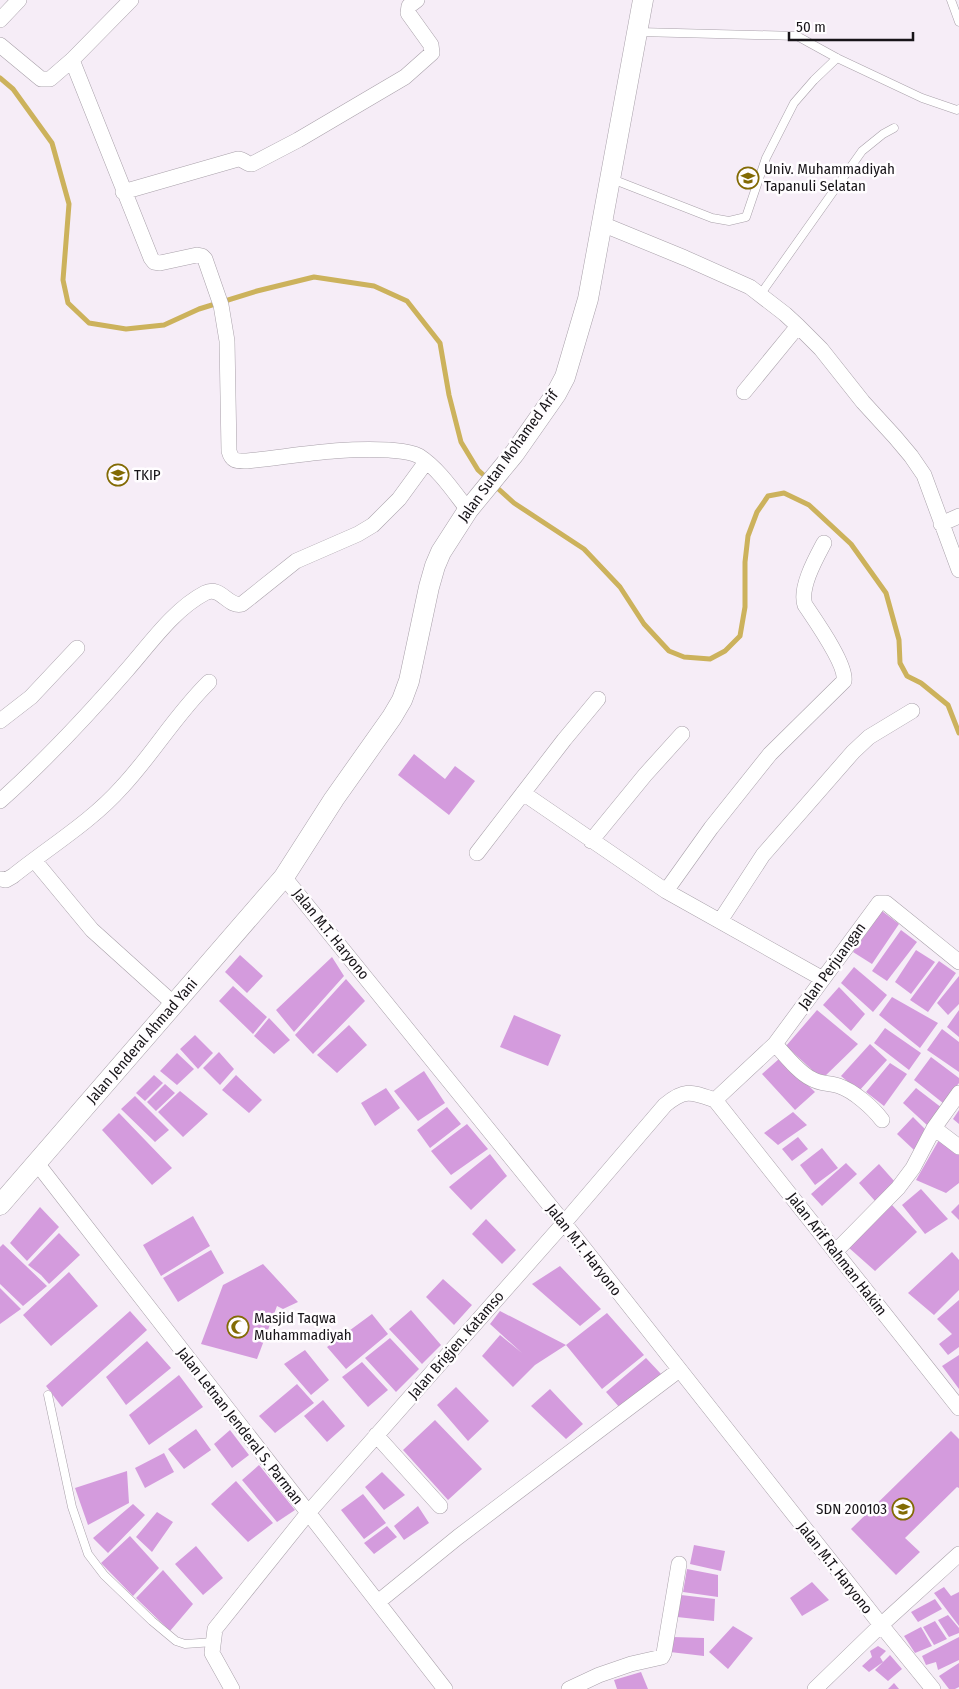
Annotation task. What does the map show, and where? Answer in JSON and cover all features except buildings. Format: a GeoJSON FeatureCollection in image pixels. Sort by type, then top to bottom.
{"type":"FeatureCollection","features":[{"type":"Feature","properties":{"kind":"street"},"geometry":{"type":"LineString","coordinates":[[0,20],[19,0]]}},
{"type":"Feature","properties":{"kind":"street"},"geometry":{"type":"LineString","coordinates":[[0,45],[41,79],[50,79],[72,60],[131,0]]}},
{"type":"Feature","properties":{"kind":"street"},"geometry":{"type":"LineString","coordinates":[[124,192],[238,159],[252,164],[298,140],[405,77],[432,53],[431,45],[408,12],[409,6],[417,0]]}},
{"type":"Feature","properties":{"kind":"street","name":"Jalan Sutan Mohamed Arif"},"geometry":{"type":"LineString","coordinates":[[284,877],[334,799],[402,700],[409,681],[435,566],[450,538],[473,504],[514,454],[556,394],[565,377],[588,299],[643,0]]}},
{"type":"Feature","properties":{"kind":"street"},"geometry":{"type":"LineString","coordinates":[[72,60],[148,253],[154,262],[160,263],[197,256],[202,256],[205,259],[221,305],[227,341],[229,451],[232,459],[234,461],[247,461],[329,450],[364,449],[409,453],[418,456],[426,462],[473,504]]}},
{"type":"Feature","properties":{"kind":"street"},"geometry":{"type":"LineString","coordinates":[[602,224],[750,287],[798,326],[820,349],[862,402],[896,437],[924,475],[959,570]]}},
{"type":"Feature","properties":{"kind":"street"},"geometry":{"type":"LineString","coordinates":[[744,392],[798,326]]}},
{"type":"Feature","properties":{"kind":"street"},"geometry":{"type":"LineString","coordinates":[[0,801],[72,730],[181,610],[205,593],[214,591],[234,604],[242,604],[296,561],[358,534],[380,519],[426,462]]}},
{"type":"Feature","properties":{"kind":"street"},"geometry":{"type":"LineString","coordinates":[[941,524],[959,516]]}},
{"type":"Feature","properties":{"kind":"street"},"geometry":{"type":"LineString","coordinates":[[666,891],[770,754],[844,681],[844,672],[839,661],[805,605],[803,596],[815,559],[824,543]]}},
{"type":"Feature","properties":{"kind":"street"},"geometry":{"type":"LineString","coordinates":[[0,721],[31,697],[78,648]]}},
{"type":"Feature","properties":{"kind":"street"},"geometry":{"type":"LineString","coordinates":[[0,879],[9,878],[106,804],[123,787],[195,696],[209,682]]}},
{"type":"Feature","properties":{"kind":"street"},"geometry":{"type":"LineString","coordinates":[[476,852],[598,699]]}},
{"type":"Feature","properties":{"kind":"street"},"geometry":{"type":"LineString","coordinates":[[720,921],[763,855],[853,752],[869,738],[912,711]]}},
{"type":"Feature","properties":{"kind":"street"},"geometry":{"type":"LineString","coordinates":[[591,841],[645,775],[682,734]]}},
{"type":"Feature","properties":{"kind":"street"},"geometry":{"type":"LineString","coordinates":[[523,793],[666,891],[823,979]]}},
{"type":"Feature","properties":{"kind":"street"},"geometry":{"type":"LineString","coordinates":[[34,860],[92,930],[174,1004]]}},
{"type":"Feature","properties":{"kind":"street","name":"Jalan Jenderal Ahmad Yani"},"geometry":{"type":"LineString","coordinates":[[0,1205],[284,877]]}},
{"type":"Feature","properties":{"kind":"street","name":"Jalan M.T. Haryono"},"geometry":{"type":"LineString","coordinates":[[284,877],[564,1223],[933,1689]]}},
{"type":"Feature","properties":{"kind":"street","name":"Jalan Perjuangan"},"geometry":{"type":"LineString","coordinates":[[715,1100],[775,1044],[873,910],[882,903],[886,903],[959,962]]}},
{"type":"Feature","properties":{"kind":"street"},"geometry":{"type":"LineString","coordinates":[[775,1044],[812,1080],[840,1086],[871,1108],[882,1120]]}},
{"type":"Feature","properties":{"kind":"street","name":"Jalan Brigjen. Katamso"},"geometry":{"type":"LineString","coordinates":[[214,1636],[308,1513],[564,1223],[665,1105],[675,1097],[687,1092],[694,1092],[715,1100]]}},
{"type":"Feature","properties":{"kind":"street"},"geometry":{"type":"LineString","coordinates":[[834,1252],[898,1188],[913,1168],[934,1128],[959,1093]]}},
{"type":"Feature","properties":{"kind":"street","name":"Jalan Arif Rahman Hakim"},"geometry":{"type":"LineString","coordinates":[[715,1100],[959,1408]]}},
{"type":"Feature","properties":{"kind":"street"},"geometry":{"type":"LineString","coordinates":[[934,1128],[959,1147]]}},
{"type":"Feature","properties":{"kind":"street","name":"Jalan Letnan Jenderal S. Parman"},"geometry":{"type":"LineString","coordinates":[[36,1162],[445,1689]]}},
{"type":"Feature","properties":{"kind":"street"},"geometry":{"type":"LineString","coordinates":[[378,1602],[458,1537],[679,1370]]}},
{"type":"Feature","properties":{"kind":"street"},"geometry":{"type":"LineString","coordinates":[[376,1435],[440,1506]]}},
{"type":"Feature","properties":{"kind":"street"},"geometry":{"type":"LineString","coordinates":[[815,1689],[881,1625],[959,1554]]}},
{"type":"Feature","properties":{"kind":"street"},"geometry":{"type":"LineString","coordinates":[[569,1689],[623,1666],[662,1657],[678,1564]]}},
{"type":"Feature","properties":{"kind":"street"},"geometry":{"type":"LineString","coordinates":[[214,1636],[212,1653],[232,1689]]}},
{"type":"Feature","properties":{"kind":"lane"},"geometry":{"type":"LineString","coordinates":[[951,0],[959,22]]}},
{"type":"Feature","properties":{"kind":"lane"},"geometry":{"type":"LineString","coordinates":[[637,32],[797,36],[837,58],[922,98],[957,110],[959,109]]}},
{"type":"Feature","properties":{"kind":"lane"},"geometry":{"type":"LineString","coordinates":[[610,178],[712,218],[729,221],[746,216],[766,158],[794,103],[837,58]]}},
{"type":"Feature","properties":{"kind":"lane"},"geometry":{"type":"LineString","coordinates":[[760,295],[862,151],[883,134],[894,128]]}},
{"type":"Feature","properties":{"kind":"lane"},"geometry":{"type":"LineString","coordinates":[[48,1396],[72,1507],[88,1554],[104,1575],[176,1641],[185,1644],[214,1636]]}},
{"type":"Feature","properties":{"kind":"waterway"},"geometry":{"type":"LineString","coordinates":[[0,78],[13,89],[52,143],[69,204],[63,280],[68,303],[89,323],[126,329],[164,325],[199,309],[257,291],[314,277],[374,286],[407,301],[440,343],[449,395],[461,442],[478,470],[488,479]]}},
{"type":"Feature","properties":{"kind":"waterway"},"geometry":{"type":"LineString","coordinates":[[494,485],[514,503],[584,549],[620,587],[644,624],[669,651],[684,657],[710,659],[725,651],[740,636],[745,607],[745,562],[748,536],[757,512],[768,496],[784,493],[809,505],[851,544],[886,593],[899,640],[900,663],[907,676],[921,683],[948,705],[959,733]]}},
{"type":"Feature","properties":{"kind":"place","name":"Univ. Muhammadiyah Tapanuli Selatan"},"geometry":{"type":"Point","coordinates":[748,178]}},
{"type":"Feature","properties":{"kind":"place","name":"TKIP"},"geometry":{"type":"Point","coordinates":[118,475]}},
{"type":"Feature","properties":{"kind":"place","name":"Masjid Taqwa Muhammadiyah"},"geometry":{"type":"Point","coordinates":[238,1327]}},
{"type":"Feature","properties":{"kind":"place","name":"SDN 200103"},"geometry":{"type":"Point","coordinates":[903,1509]}}]}
